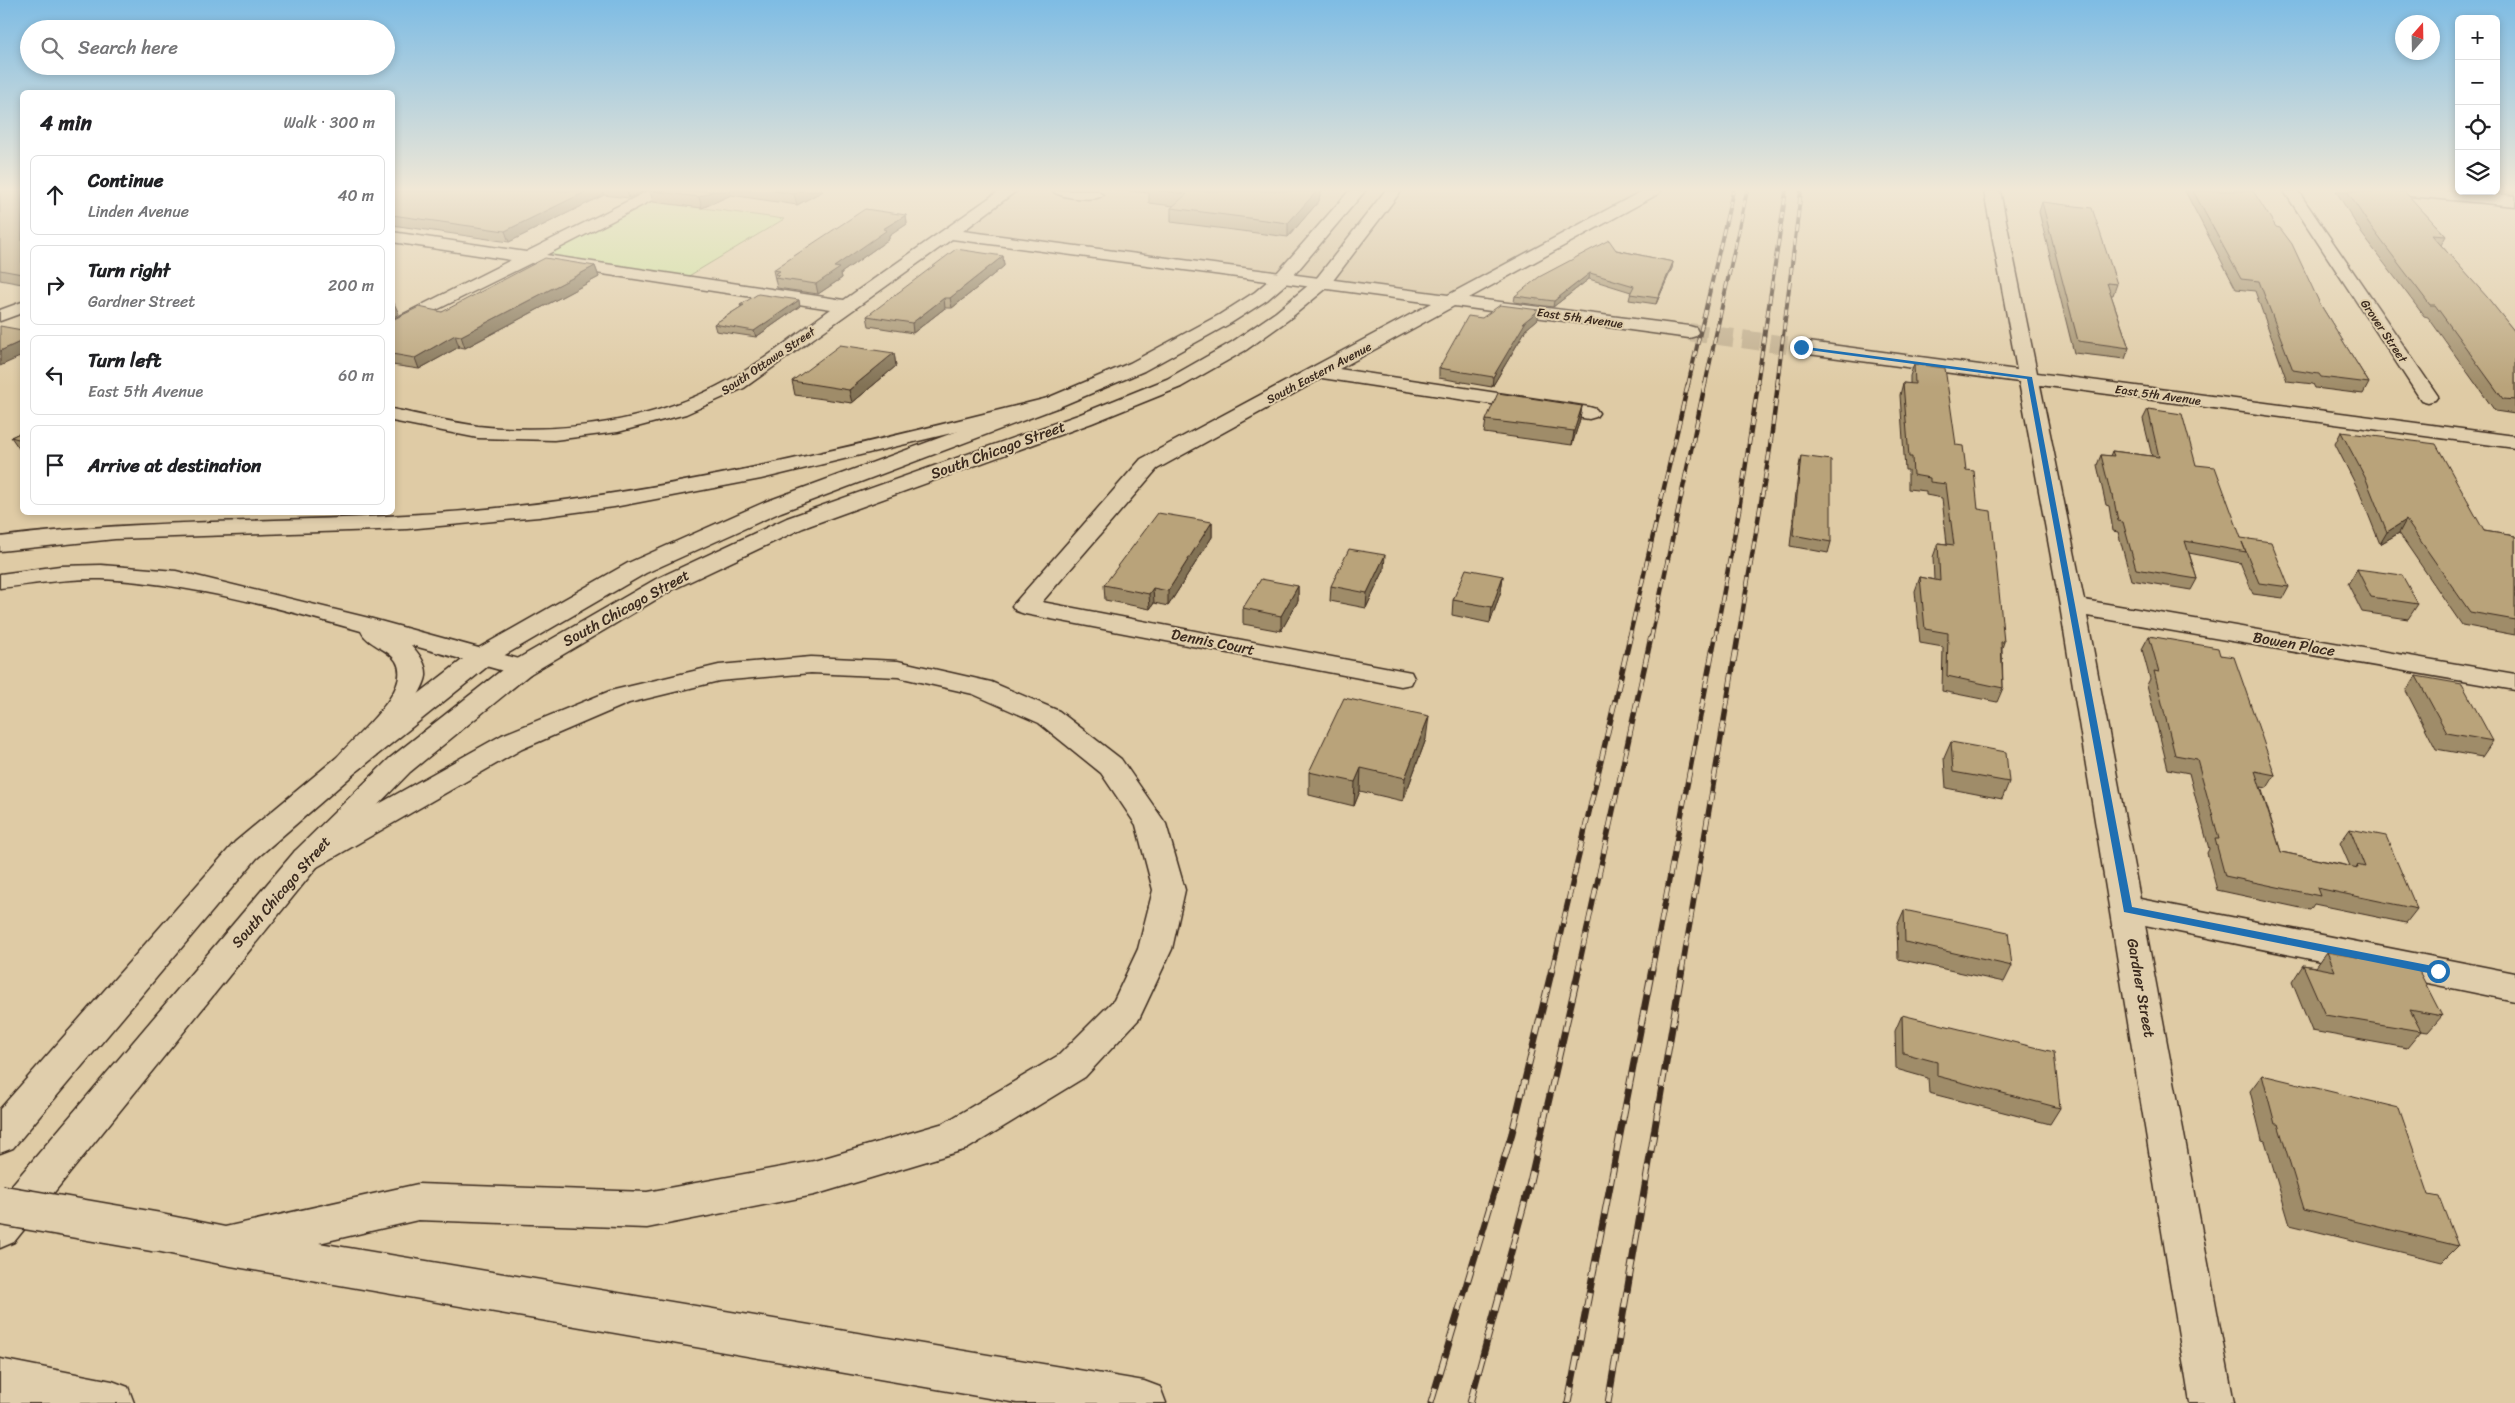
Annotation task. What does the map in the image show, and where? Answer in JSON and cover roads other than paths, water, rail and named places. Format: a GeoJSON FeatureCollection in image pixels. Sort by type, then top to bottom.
{"type":"FeatureCollection","features":[{"type":"Feature","properties":{"kind":"main road"},"geometry":{"type":"LineString","coordinates":[[519,256],[849,306]]}},
{"type":"Feature","properties":{"kind":"main road"},"geometry":{"type":"LineString","coordinates":[[395,326],[532,256]]}},
{"type":"Feature","properties":{"kind":"main road","name":"South Ottawa Street"},"geometry":{"type":"LineString","coordinates":[[395,416],[489,433],[592,430],[629,424],[691,407],[738,384],[918,256]]}},
{"type":"Feature","properties":{"kind":"main road","name":"East 5th Avenue"},"geometry":{"type":"LineString","coordinates":[[1120,256],[1689,332]]}},
{"type":"Feature","properties":{"kind":"main road","name":"South Chicago Street"},"geometry":{"type":"LineString","coordinates":[[0,1136],[246,850],[346,764],[484,656],[637,568],[773,507],[1052,404],[1137,367],[1225,319],[1261,296],[1282,278],[1301,256]]}},
{"type":"Feature","properties":{"kind":"main road","name":"South Chicago Street"},"geometry":{"type":"LineString","coordinates":[[0,1229],[306,859],[400,765],[521,668],[665,584],[795,524],[1085,419],[1174,383],[1239,346],[1282,316],[1322,284],[1343,256]]}},
{"type":"Feature","properties":{"kind":"main road","name":"South Eastern Avenue"},"geometry":{"type":"LineString","coordinates":[[1025,606],[1149,464],[1534,256]]}},
{"type":"Feature","properties":{"kind":"main road","name":"Gardner Street"},"geometry":{"type":"LineString","coordinates":[[2005,256],[2074,606],[2128,909],[2212,1403]]}},
{"type":"Feature","properties":{"kind":"main road","name":"Grover Street"},"geometry":{"type":"LineString","coordinates":[[2335,256],[2428,396]]}},
{"type":"Feature","properties":{"kind":"main road"},"geometry":{"type":"LineString","coordinates":[[0,316],[20,308]]}},
{"type":"Feature","properties":{"kind":"main road","name":"East 5th Avenue"},"geometry":{"type":"LineString","coordinates":[[1801,347],[2515,442]]}},
{"type":"Feature","properties":{"kind":"main road"},"geometry":{"type":"LineString","coordinates":[[1320,372],[1589,413]]}},
{"type":"Feature","properties":{"kind":"main road"},"geometry":{"type":"LineString","coordinates":[[0,544],[101,532],[367,525],[467,518],[558,508],[740,477],[881,446],[1052,404]]}},
{"type":"Feature","properties":{"kind":"main road"},"geometry":{"type":"LineString","coordinates":[[0,581],[60,573],[141,573],[216,586],[484,656],[521,668]]}},
{"type":"Feature","properties":{"kind":"main road","name":"Dennis Court"},"geometry":{"type":"LineString","coordinates":[[1025,606],[1401,678]]}},
{"type":"Feature","properties":{"kind":"main road","name":"Bowen Place"},"geometry":{"type":"LineString","coordinates":[[2074,606],[2515,682]]}},
{"type":"Feature","properties":{"kind":"main road"},"geometry":{"type":"LineString","coordinates":[[346,764],[400,705],[411,684],[411,666],[398,646],[360,623]]}},
{"type":"Feature","properties":{"kind":"main road"},"geometry":{"type":"LineString","coordinates":[[224,1246],[418,1202],[647,1210],[814,1178],[954,1137],[1072,1066],[1127,1009],[1156,949],[1169,890],[1151,824],[1112,766],[1049,718],[981,688],[898,669],[811,665],[719,673],[620,697],[512,742],[306,859]]}},
{"type":"Feature","properties":{"kind":"main road"},"geometry":{"type":"LineString","coordinates":[[2128,909],[2515,987]]}},
{"type":"Feature","properties":{"kind":"main road"},"geometry":{"type":"LineString","coordinates":[[0,1205],[156,1232],[224,1246],[1144,1403]]}},
{"type":"Feature","properties":{"kind":"main road"},"geometry":{"type":"LineString","coordinates":[[0,1381],[107,1402]]}},
{"type":"Feature","properties":{"kind":"tunnel"},"geometry":{"type":"LineString","coordinates":[[1689,332],[1801,347]]}},
{"type":"Feature","properties":{"kind":"railway"},"geometry":{"type":"LineString","coordinates":[[1688,385],[1718,256]]}},
{"type":"Feature","properties":{"kind":"railway"},"geometry":{"type":"LineString","coordinates":[[1705,385],[1733,256]]}},
{"type":"Feature","properties":{"kind":"railway"},"geometry":{"type":"LineString","coordinates":[[1757,385],[1776,256]]}},
{"type":"Feature","properties":{"kind":"railway"},"geometry":{"type":"LineString","coordinates":[[1777,385],[1793,256]]}},
{"type":"Feature","properties":{"kind":"railway"},"geometry":{"type":"LineString","coordinates":[[1629,639],[1688,384]]}},
{"type":"Feature","properties":{"kind":"railway"},"geometry":{"type":"LineString","coordinates":[[1651,639],[1705,384]]}},
{"type":"Feature","properties":{"kind":"railway"},"geometry":{"type":"LineString","coordinates":[[1715,639],[1739,510],[1758,384]]}},
{"type":"Feature","properties":{"kind":"railway"},"geometry":{"type":"LineString","coordinates":[[1738,639],[1769,455],[1778,384]]}},
{"type":"Feature","properties":{"kind":"railway"},"geometry":{"type":"LineString","coordinates":[[1552,970],[1630,637]]}},
{"type":"Feature","properties":{"kind":"railway"},"geometry":{"type":"LineString","coordinates":[[1578,970],[1651,637]]}},
{"type":"Feature","properties":{"kind":"railway"},"geometry":{"type":"LineString","coordinates":[[1652,970],[1715,637]]}},
{"type":"Feature","properties":{"kind":"railway"},"geometry":{"type":"LineString","coordinates":[[1682,970],[1738,637]]}},
{"type":"Feature","properties":{"kind":"railway"},"geometry":{"type":"LineString","coordinates":[[1431,1403],[1512,1133],[1552,969]]}},
{"type":"Feature","properties":{"kind":"railway"},"geometry":{"type":"LineString","coordinates":[[1470,1403],[1529,1186],[1579,969]]}},
{"type":"Feature","properties":{"kind":"railway"},"geometry":{"type":"LineString","coordinates":[[1568,1403],[1652,969]]}},
{"type":"Feature","properties":{"kind":"railway"},"geometry":{"type":"LineString","coordinates":[[1608,1403],[1682,969]]}}]}
